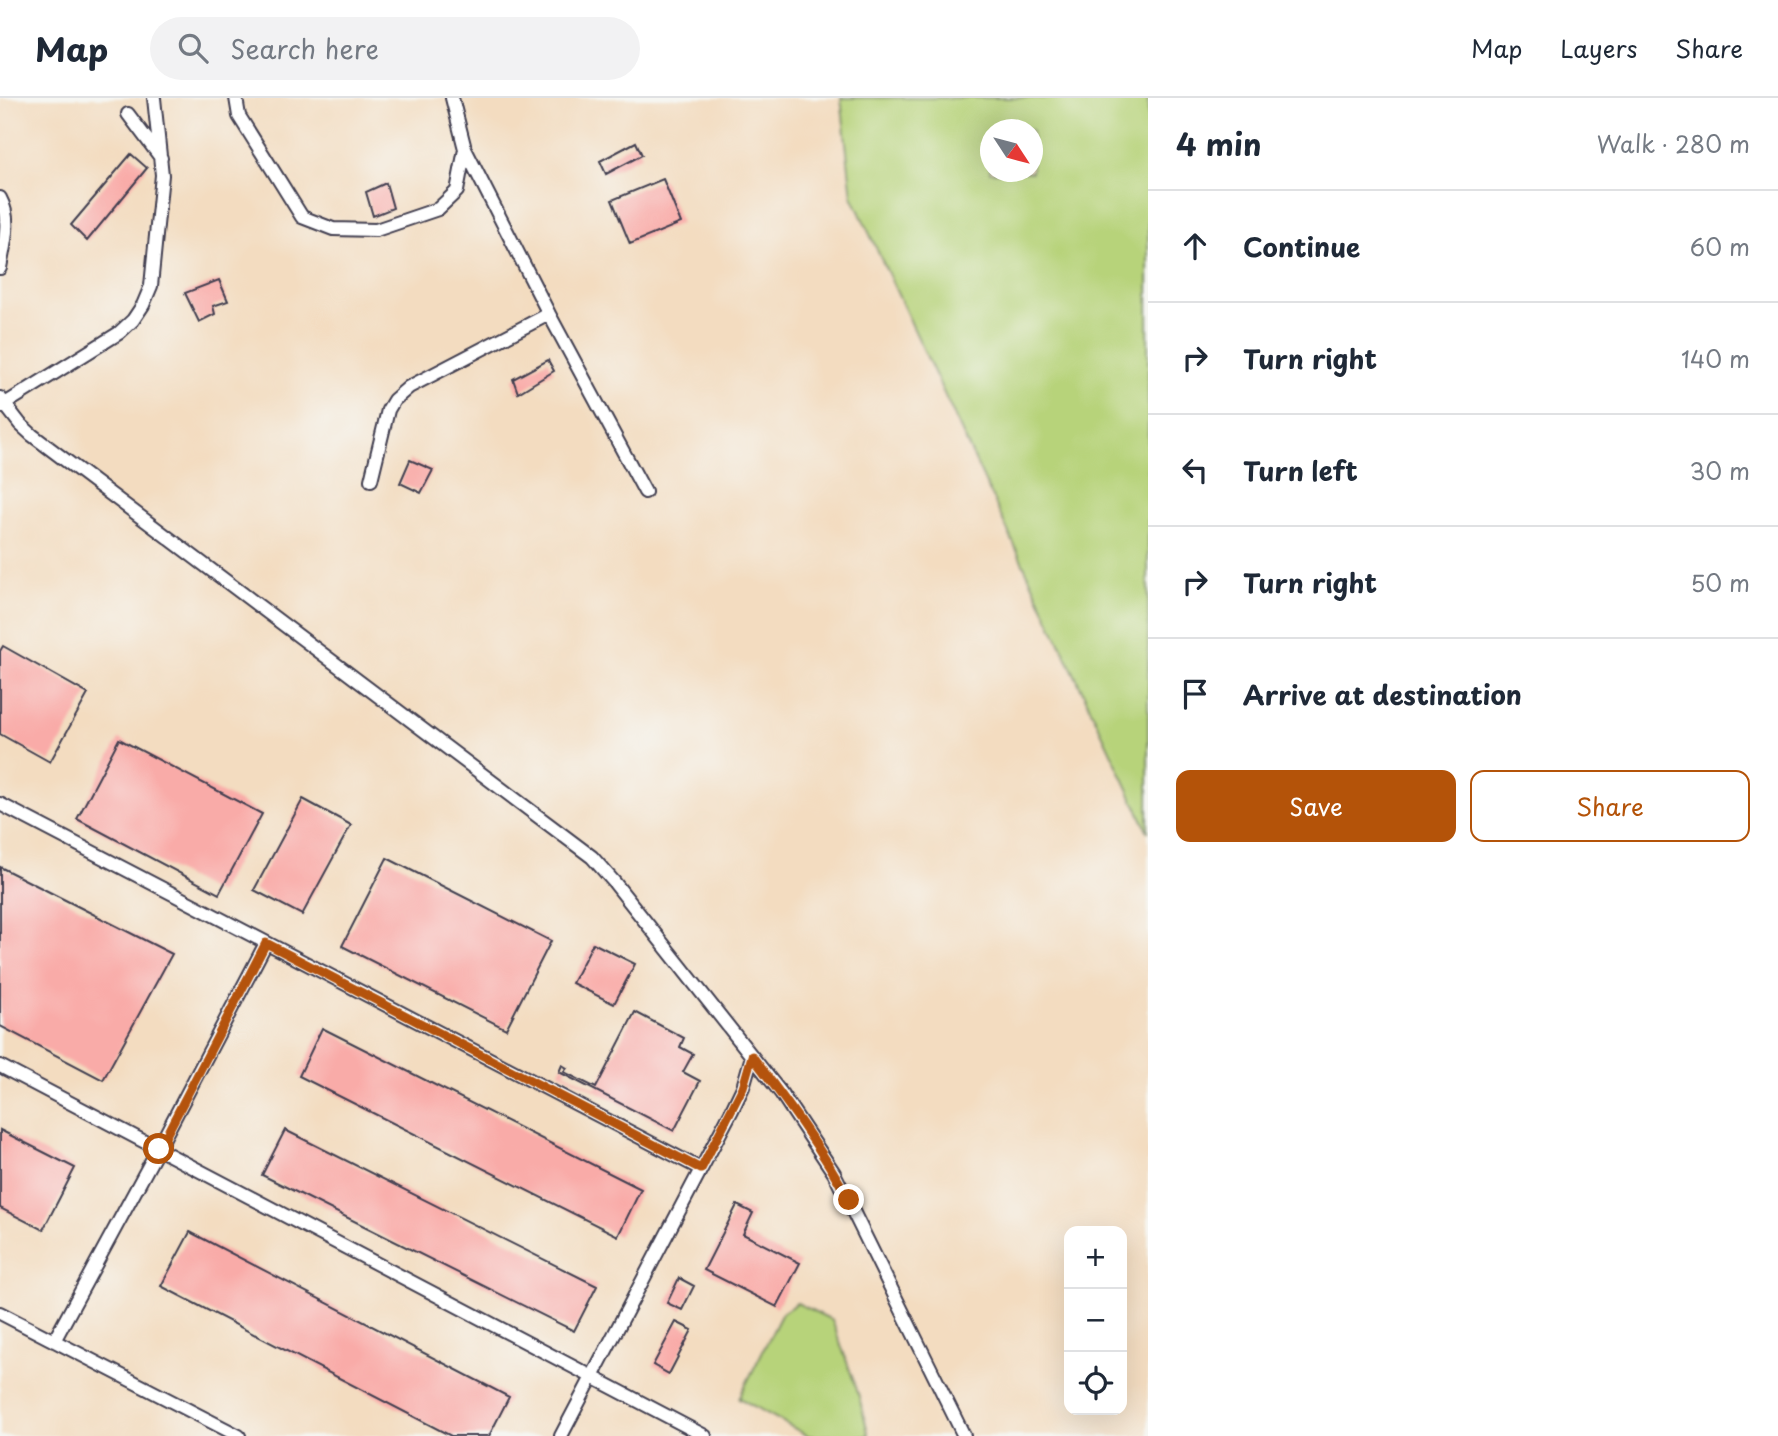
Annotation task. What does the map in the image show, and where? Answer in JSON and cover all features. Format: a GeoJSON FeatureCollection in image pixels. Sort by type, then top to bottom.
{"type":"FeatureCollection","features":[{"type":"Feature","properties":{"kind":"lane"},"geometry":{"type":"LineString","coordinates":[[236,98],[239,116],[302,217],[333,229],[376,230],[438,209],[457,191],[465,149]]}},
{"type":"Feature","properties":{"kind":"lane"},"geometry":{"type":"LineString","coordinates":[[452,98],[465,149],[549,314],[645,492]]}},
{"type":"Feature","properties":{"kind":"lane"},"geometry":{"type":"LineString","coordinates":[[155,99],[162,175],[151,286],[143,305],[133,320],[119,333],[1,403],[32,435],[592,857],[781,1093],[834,1173],[964,1436]]}},
{"type":"Feature","properties":{"kind":"lane"},"geometry":{"type":"LineString","coordinates":[[128,114],[161,158]]}},
{"type":"Feature","properties":{"kind":"lane"},"geometry":{"type":"LineString","coordinates":[[0,198],[7,216],[7,230],[0,268]]}},
{"type":"Feature","properties":{"kind":"lane"},"geometry":{"type":"LineString","coordinates":[[371,480],[388,410],[394,400],[409,387],[549,314]]}},
{"type":"Feature","properties":{"kind":"lane"},"geometry":{"type":"LineString","coordinates":[[0,804],[701,1169]]}},
{"type":"Feature","properties":{"kind":"lane"},"geometry":{"type":"LineString","coordinates":[[54,1341],[159,1149],[266,943]]}},
{"type":"Feature","properties":{"kind":"lane"},"geometry":{"type":"LineString","coordinates":[[561,1436],[743,1087],[752,1056]]}},
{"type":"Feature","properties":{"kind":"lane"},"geometry":{"type":"LineString","coordinates":[[0,1066],[705,1436]]}},
{"type":"Feature","properties":{"kind":"lane"},"geometry":{"type":"LineString","coordinates":[[0,1312],[239,1436]]}},
{"type":"Feature","properties":{"kind":"green space"},"geometry":{"type":"Polygon","coordinates":[[[841,98],[1148,98],[1148,832],[852,196],[841,98]]]}},
{"type":"Feature","properties":{"kind":"green space"},"geometry":{"type":"Polygon","coordinates":[[[797,1303],[832,1320],[858,1393],[869,1436],[808,1436],[739,1398],[782,1313],[797,1303]]]}},
{"type":"Feature","properties":{"kind":"building"},"geometry":{"type":"Polygon","coordinates":[[[636,142],[642,155],[606,174],[600,161],[636,142]]]}},
{"type":"Feature","properties":{"kind":"building"},"geometry":{"type":"Polygon","coordinates":[[[131,154],[147,168],[87,241],[71,225],[131,154]]]}},
{"type":"Feature","properties":{"kind":"building"},"geometry":{"type":"Polygon","coordinates":[[[663,179],[681,223],[630,244],[612,200],[663,179]]]}},
{"type":"Feature","properties":{"kind":"building"},"geometry":{"type":"Polygon","coordinates":[[[386,183],[393,208],[373,216],[366,192],[386,183]]]}},
{"type":"Feature","properties":{"kind":"building"},"geometry":{"type":"Polygon","coordinates":[[[219,280],[228,301],[213,306],[215,314],[199,322],[185,293],[219,280]]]}},
{"type":"Feature","properties":{"kind":"building"},"geometry":{"type":"Polygon","coordinates":[[[548,360],[554,371],[518,393],[513,379],[548,360]]]}},
{"type":"Feature","properties":{"kind":"building"},"geometry":{"type":"Polygon","coordinates":[[[410,460],[433,470],[421,493],[400,483],[410,460]]]}},
{"type":"Feature","properties":{"kind":"building"},"geometry":{"type":"Polygon","coordinates":[[[3,646],[88,694],[50,762],[0,734],[0,651],[3,646]]]}},
{"type":"Feature","properties":{"kind":"building"},"geometry":{"type":"Polygon","coordinates":[[[119,739],[262,814],[219,894],[77,819],[119,739]]]}},
{"type":"Feature","properties":{"kind":"building"},"geometry":{"type":"Polygon","coordinates":[[[303,799],[351,825],[302,915],[254,890],[303,799]]]}},
{"type":"Feature","properties":{"kind":"building"},"geometry":{"type":"Polygon","coordinates":[[[387,858],[551,941],[506,1029],[342,946],[387,858]]]}},
{"type":"Feature","properties":{"kind":"building"},"geometry":{"type":"Polygon","coordinates":[[[0,867],[172,954],[103,1080],[0,1026],[0,867]]]}},
{"type":"Feature","properties":{"kind":"building"},"geometry":{"type":"Polygon","coordinates":[[[593,943],[635,964],[614,1004],[572,983],[593,943]]]}},
{"type":"Feature","properties":{"kind":"building"},"geometry":{"type":"Polygon","coordinates":[[[635,1012],[684,1038],[680,1047],[693,1054],[683,1072],[700,1081],[674,1131],[559,1072],[562,1065],[567,1068],[564,1072],[596,1088],[635,1012]]]}},
{"type":"Feature","properties":{"kind":"building"},"geometry":{"type":"Polygon","coordinates":[[[322,1028],[641,1189],[618,1236],[299,1076],[322,1028]]]}},
{"type":"Feature","properties":{"kind":"building"},"geometry":{"type":"Polygon","coordinates":[[[0,1130],[75,1168],[43,1230],[0,1208],[0,1130]]]}},
{"type":"Feature","properties":{"kind":"building"},"geometry":{"type":"Polygon","coordinates":[[[285,1130],[597,1286],[574,1331],[262,1175],[285,1130]]]}},
{"type":"Feature","properties":{"kind":"building"},"geometry":{"type":"Polygon","coordinates":[[[737,1205],[753,1213],[743,1234],[800,1263],[777,1307],[704,1270],[737,1205]]]}},
{"type":"Feature","properties":{"kind":"building"},"geometry":{"type":"Polygon","coordinates":[[[190,1232],[509,1397],[489,1436],[451,1436],[161,1286],[190,1232]]]}},
{"type":"Feature","properties":{"kind":"building"},"geometry":{"type":"Polygon","coordinates":[[[679,1278],[694,1286],[682,1310],[667,1303],[679,1278]]]}},
{"type":"Feature","properties":{"kind":"building"},"geometry":{"type":"Polygon","coordinates":[[[676,1322],[692,1330],[669,1374],[653,1365],[676,1322]]]}},
{"type":"Feature","properties":{"kind":"route"},"geometry":{"type":"LineString","coordinates":[[159,1149],[266,943],[701,1169],[743,1087],[752,1056],[781,1093],[849,1200]]}}]}
